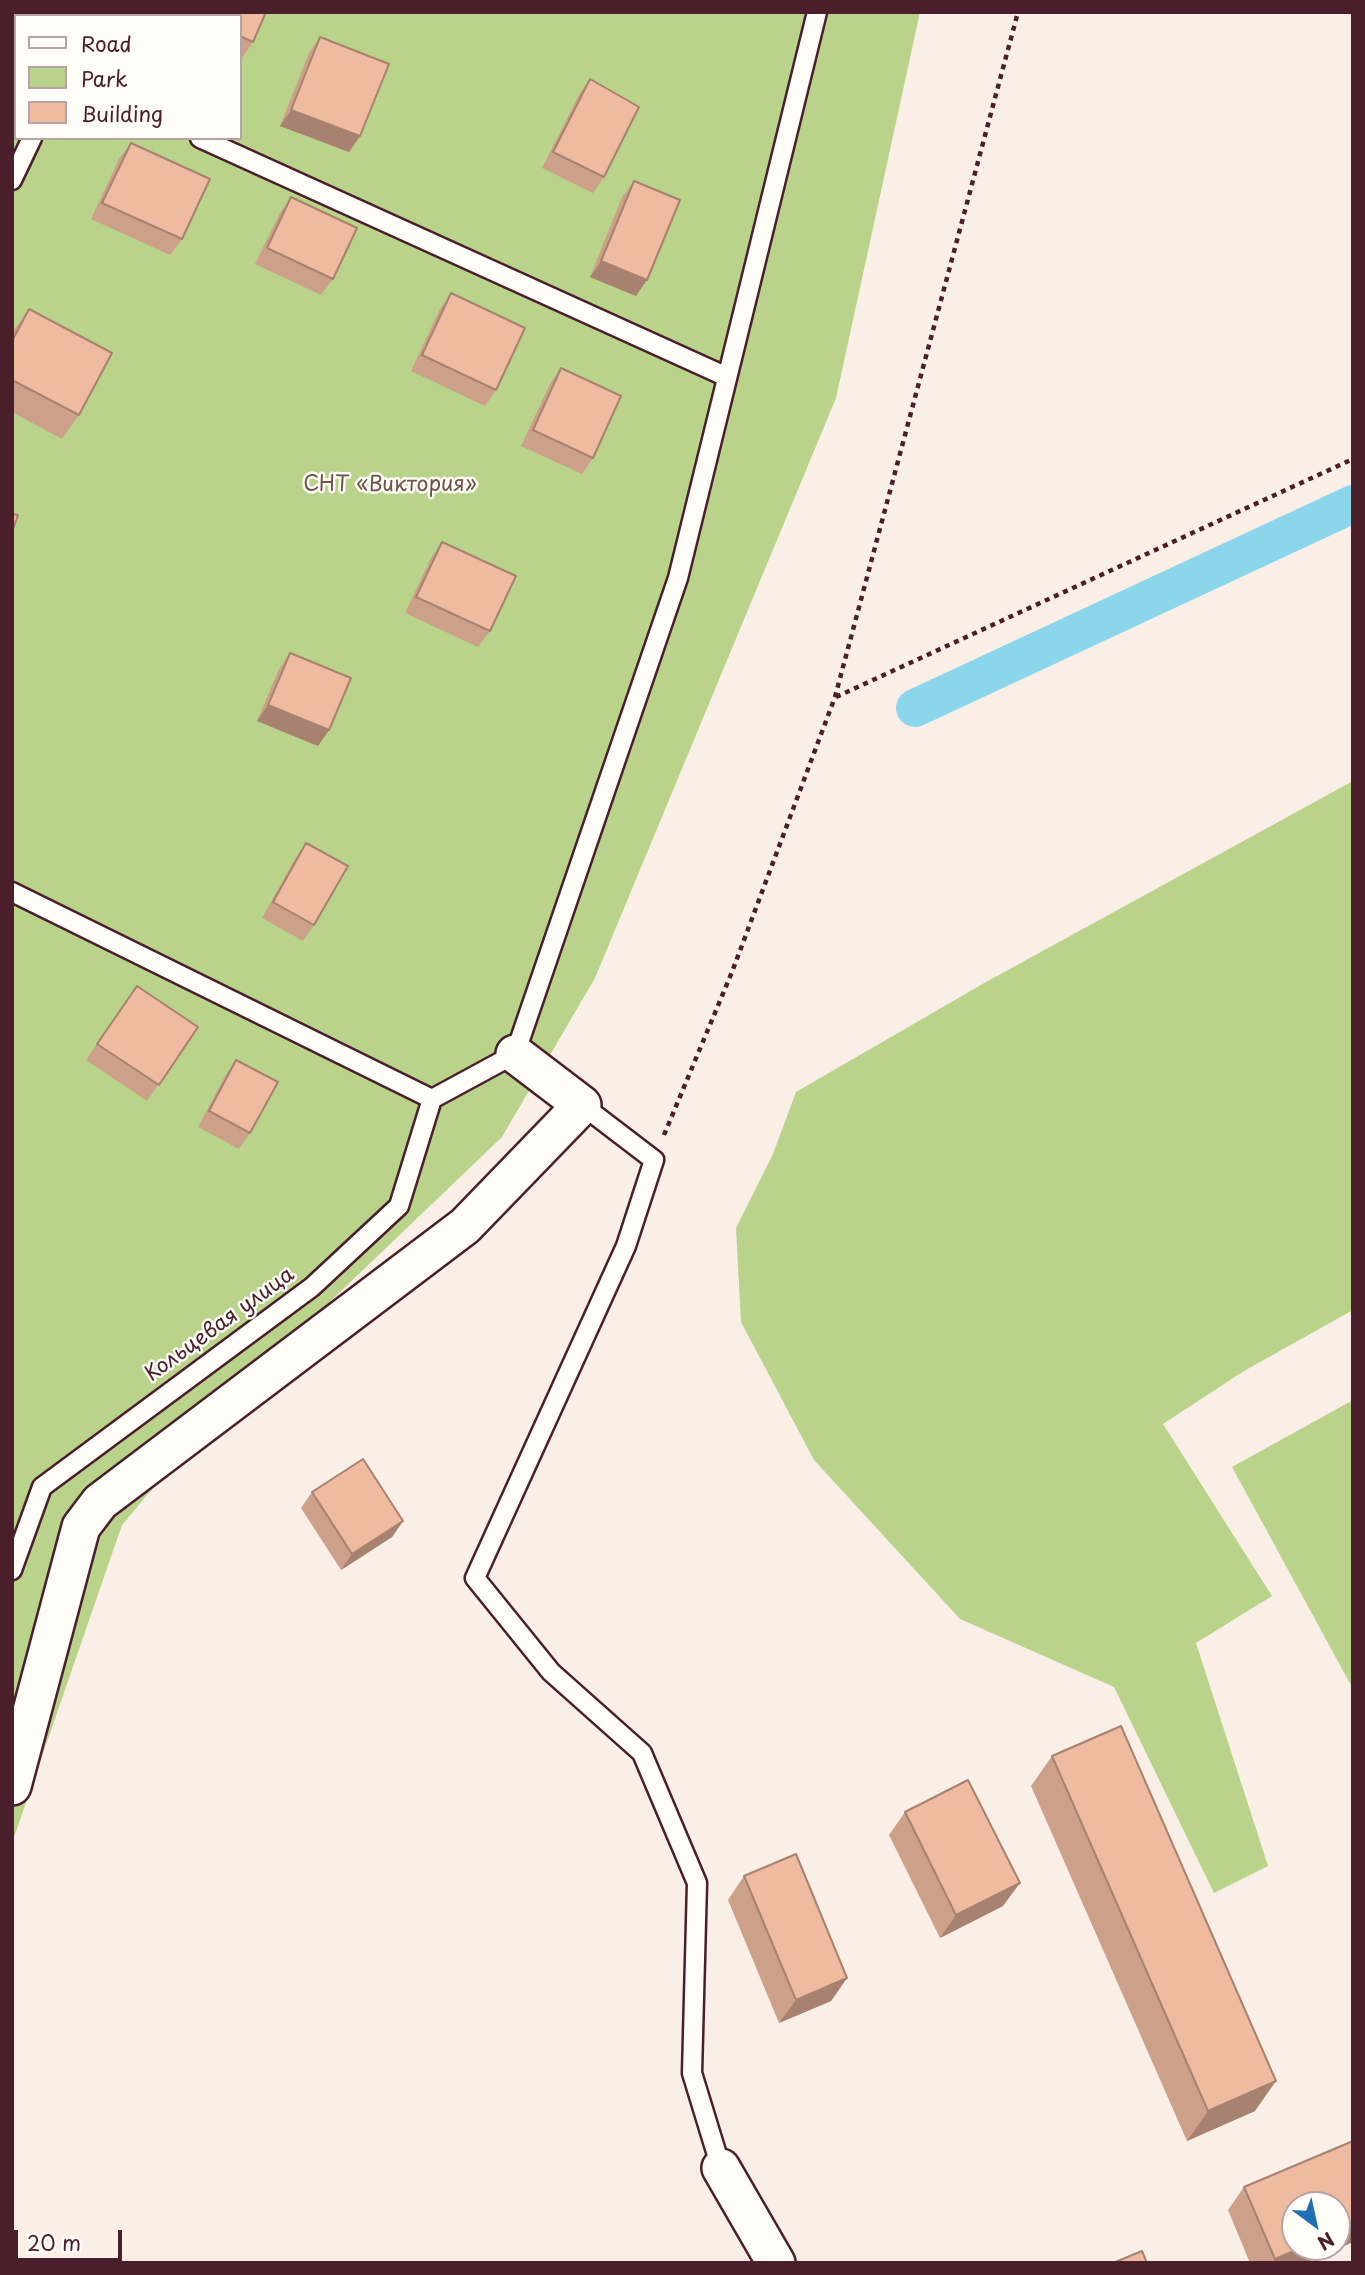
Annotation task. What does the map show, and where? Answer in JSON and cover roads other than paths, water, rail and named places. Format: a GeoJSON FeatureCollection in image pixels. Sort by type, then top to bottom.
{"type":"FeatureCollection","features":[{"type":"Feature","properties":{"kind":"street"},"geometry":{"type":"LineString","coordinates":[[12,1786],[81,1527],[100,1502],[465,1226],[582,1105],[515,1054]]}},
{"type":"Feature","properties":{"kind":"street"},"geometry":{"type":"LineString","coordinates":[[721,2168],[776,2263]]}},
{"type":"Feature","properties":{"kind":"lane"},"geometry":{"type":"LineString","coordinates":[[12,892],[432,1099],[515,1054],[678,578],[817,12]]}},
{"type":"Feature","properties":{"kind":"lane"},"geometry":{"type":"LineString","coordinates":[[12,180],[31,140]]}},
{"type":"Feature","properties":{"kind":"lane"},"geometry":{"type":"LineString","coordinates":[[204,140],[727,377]]}},
{"type":"Feature","properties":{"kind":"lane","name":"Кольцевая улица"},"geometry":{"type":"LineString","coordinates":[[12,1570],[16,1547],[41,1487],[312,1287],[399,1206],[432,1099]]}},
{"type":"Feature","properties":{"kind":"lane"},"geometry":{"type":"LineString","coordinates":[[582,1105],[654,1160],[626,1246],[475,1578],[551,1672],[642,1753],[692,1871],[696,1883],[692,2073],[721,2168]]}},
{"type":"Feature","properties":{"kind":"waterway"},"geometry":{"type":"LineString","coordinates":[[915,708],[1353,504]]}},
{"type":"Feature","properties":{"kind":"park label","name":"СНТ «Виктория»"},"geometry":{"type":"Point","coordinates":[390,485]}}]}
